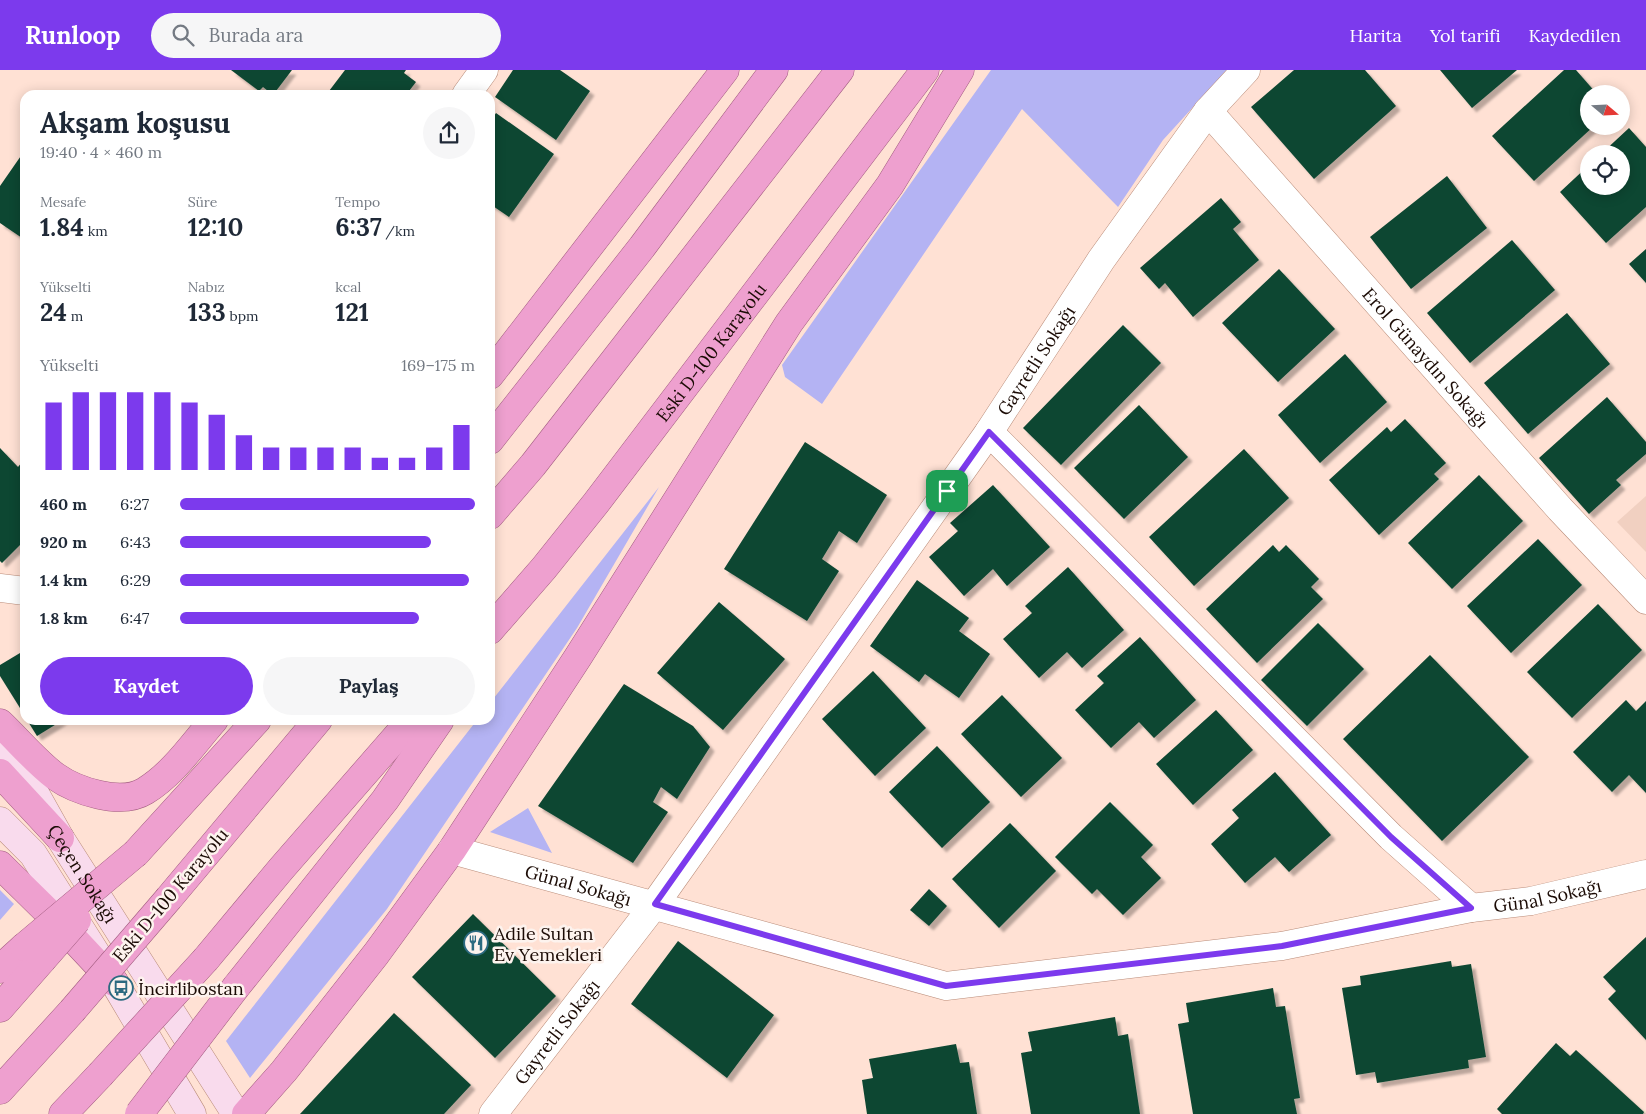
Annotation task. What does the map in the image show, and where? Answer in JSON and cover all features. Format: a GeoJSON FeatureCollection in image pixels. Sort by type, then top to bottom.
{"type":"FeatureCollection","features":[{"type":"Feature","properties":{"kind":"highway"},"geometry":{"type":"LineString","coordinates":[[495,369],[724,70]]}},
{"type":"Feature","properties":{"kind":"highway"},"geometry":{"type":"LineString","coordinates":[[495,434],[642,247],[774,70]]}},
{"type":"Feature","properties":{"kind":"highway"},"geometry":{"type":"LineString","coordinates":[[495,509],[532,465],[840,70]]}},
{"type":"Feature","properties":{"kind":"highway","name":"Eski D-100 Karayolu"},"geometry":{"type":"LineString","coordinates":[[495,624],[544,568],[596,503],[925,70]]}},
{"type":"Feature","properties":{"kind":"highway"},"geometry":{"type":"LineString","coordinates":[[247,1112],[284,1071],[376,954],[452,850],[578,657],[789,323],[890,185],[960,70]]}},
{"type":"Feature","properties":{"kind":"highway"},"geometry":{"type":"LineString","coordinates":[[495,640],[544,568]]}},
{"type":"Feature","properties":{"kind":"highway"},"geometry":{"type":"LineString","coordinates":[[0,723],[55,776],[86,792],[118,798],[144,792],[169,772],[210,725]]}},
{"type":"Feature","properties":{"kind":"highway"},"geometry":{"type":"LineString","coordinates":[[0,1008],[33,953],[136,853],[252,725]]}},
{"type":"Feature","properties":{"kind":"highway","name":"Eski D-100 Karayolu"},"geometry":{"type":"LineString","coordinates":[[0,1090],[169,898],[314,725]]}},
{"type":"Feature","properties":{"kind":"highway"},"geometry":{"type":"LineString","coordinates":[[63,1114],[206,959],[281,869],[407,725]]}},
{"type":"Feature","properties":{"kind":"highway"},"geometry":{"type":"LineString","coordinates":[[139,1114],[236,987],[385,800],[437,725]]}},
{"type":"Feature","properties":{"kind":"highway"},"geometry":{"type":"LineString","coordinates":[[0,773],[60,838]]}},
{"type":"Feature","properties":{"kind":"highway"},"geometry":{"type":"LineString","coordinates":[[0,865],[56,920],[114,982]]}},
{"type":"Feature","properties":{"kind":"highway"},"geometry":{"type":"LineString","coordinates":[[0,969],[33,953]]}},
{"type":"Feature","properties":{"kind":"main road","name":"Çeçen Sokağı"},"geometry":{"type":"LineString","coordinates":[[0,731],[60,838],[247,1112]]}},
{"type":"Feature","properties":{"kind":"main road"},"geometry":{"type":"LineString","coordinates":[[0,822],[32,854],[114,982],[192,1114]]}},
{"type":"Feature","properties":{"kind":"street"},"geometry":{"type":"LineString","coordinates":[[470,90],[484,70]]}},
{"type":"Feature","properties":{"kind":"street","name":"Gayretli Sokağı"},"geometry":{"type":"LineString","coordinates":[[493,1114],[655,904],[989,432],[1101,260],[1208,111],[1246,70]]}},
{"type":"Feature","properties":{"kind":"street","name":"Erol Günaydın Sokağı"},"geometry":{"type":"LineString","coordinates":[[1208,111],[1560,509],[1646,600]]}},
{"type":"Feature","properties":{"kind":"street"},"geometry":{"type":"LineString","coordinates":[[989,432],[1384,830],[1471,908]]}},
{"type":"Feature","properties":{"kind":"street"},"geometry":{"type":"LineString","coordinates":[[0,588],[20,590]]}},
{"type":"Feature","properties":{"kind":"street","name":"Günal Sokağı"},"geometry":{"type":"LineString","coordinates":[[452,850],[655,904],[946,986],[1282,946],[1471,908],[1531,901],[1646,874]]}},
{"type":"Feature","properties":{"kind":"shaded area"},"geometry":{"type":"Polygon","coordinates":[[[991,70],[1227,70],[1163,140],[1118,207],[1022,109],[822,404],[785,377],[782,365],[991,70]]]}},
{"type":"Feature","properties":{"kind":"shaded area"},"geometry":{"type":"Polygon","coordinates":[[[659,487],[577,628],[387,909],[250,1078],[226,1041],[473,725],[495,725],[495,697],[659,487]]]}},
{"type":"Feature","properties":{"kind":"shaded area"},"geometry":{"type":"Polygon","coordinates":[[[1646,496],[1646,552],[1617,522],[1646,496]]]}},
{"type":"Feature","properties":{"kind":"shaded area"},"geometry":{"type":"Polygon","coordinates":[[[528,808],[552,853],[490,832],[528,808]]]}},
{"type":"Feature","properties":{"kind":"shaded area"},"geometry":{"type":"Polygon","coordinates":[[[0,890],[14,904],[0,920],[0,890]]]}},
{"type":"Feature","properties":{"kind":"building"},"geometry":{"type":"Polygon","coordinates":[[[231,70],[292,70],[277,90],[267,90],[263,87],[258,90],[231,70]]]}},
{"type":"Feature","properties":{"kind":"building"},"geometry":{"type":"Polygon","coordinates":[[[345,70],[406,70],[404,73],[416,82],[410,90],[330,90],[345,70]]]}},
{"type":"Feature","properties":{"kind":"building"},"geometry":{"type":"Polygon","coordinates":[[[513,70],[560,70],[590,91],[556,140],[495,97],[513,70]]]}},
{"type":"Feature","properties":{"kind":"building"},"geometry":{"type":"Polygon","coordinates":[[[1294,70],[1365,70],[1396,106],[1314,179],[1251,107],[1294,70]]]}},
{"type":"Feature","properties":{"kind":"building"},"geometry":{"type":"Polygon","coordinates":[[[1440,70],[1517,70],[1472,108],[1440,70]]]}},
{"type":"Feature","properties":{"kind":"building"},"geometry":{"type":"Polygon","coordinates":[[[1564,70],[1576,70],[1589,85],[1580,85],[1580,135],[1584,135],[1534,181],[1492,136],[1564,70]]]}},
{"type":"Feature","properties":{"kind":"building"},"geometry":{"type":"Polygon","coordinates":[[[496,113],[554,154],[509,217],[495,207],[496,113]]]}},
{"type":"Feature","properties":{"kind":"building"},"geometry":{"type":"Polygon","coordinates":[[[1630,129],[1646,147],[1646,207],[1606,243],[1560,192],[1580,173],[1580,195],[1630,195],[1630,145],[1611,145],[1621,135],[1630,135],[1630,129]]]}},
{"type":"Feature","properties":{"kind":"building"},"geometry":{"type":"Polygon","coordinates":[[[20,157],[20,237],[0,223],[0,186],[20,157]]]}},
{"type":"Feature","properties":{"kind":"building"},"geometry":{"type":"Polygon","coordinates":[[[1447,176],[1487,228],[1411,289],[1370,237],[1447,176]]]}},
{"type":"Feature","properties":{"kind":"building"},"geometry":{"type":"Polygon","coordinates":[[[1221,198],[1241,222],[1233,229],[1259,260],[1193,317],[1165,283],[1159,289],[1140,268],[1221,198]]]}},
{"type":"Feature","properties":{"kind":"building"},"geometry":{"type":"Polygon","coordinates":[[[1512,240],[1555,290],[1470,363],[1427,313],[1512,240]]]}},
{"type":"Feature","properties":{"kind":"building"},"geometry":{"type":"Polygon","coordinates":[[[1646,249],[1646,283],[1629,264],[1646,249]]]}},
{"type":"Feature","properties":{"kind":"building"},"geometry":{"type":"Polygon","coordinates":[[[1279,269],[1335,329],[1278,382],[1222,323],[1279,269]]]}},
{"type":"Feature","properties":{"kind":"building"},"geometry":{"type":"Polygon","coordinates":[[[1567,313],[1610,364],[1528,434],[1484,383],[1567,313]]]}},
{"type":"Feature","properties":{"kind":"building"},"geometry":{"type":"Polygon","coordinates":[[[1123,325],[1161,363],[1061,465],[1023,428],[1123,325]]]}},
{"type":"Feature","properties":{"kind":"building"},"geometry":{"type":"Polygon","coordinates":[[[1345,354],[1387,402],[1320,463],[1278,415],[1345,354]]]}},
{"type":"Feature","properties":{"kind":"building"},"geometry":{"type":"Polygon","coordinates":[[[1607,397],[1646,442],[1646,454],[1616,480],[1621,485],[1589,514],[1539,458],[1607,397]]]}},
{"type":"Feature","properties":{"kind":"building"},"geometry":{"type":"Polygon","coordinates":[[[1139,405],[1188,457],[1124,519],[1074,468],[1139,405]]]}},
{"type":"Feature","properties":{"kind":"building"},"geometry":{"type":"Polygon","coordinates":[[[1405,419],[1446,463],[1434,474],[1439,479],[1379,535],[1329,480],[1387,427],[1391,432],[1405,419]]]}},
{"type":"Feature","properties":{"kind":"building"},"geometry":{"type":"Polygon","coordinates":[[[805,442],[887,495],[857,543],[839,531],[822,559],[839,571],[807,621],[724,569],[805,442]]]}},
{"type":"Feature","properties":{"kind":"building"},"geometry":{"type":"Polygon","coordinates":[[[0,448],[18,467],[20,464],[20,545],[2,563],[0,561],[0,448]]]}},
{"type":"Feature","properties":{"kind":"building"},"geometry":{"type":"Polygon","coordinates":[[[1244,449],[1289,498],[1194,586],[1149,537],[1244,449]]]}},
{"type":"Feature","properties":{"kind":"building"},"geometry":{"type":"Polygon","coordinates":[[[1479,475],[1523,521],[1452,589],[1408,543],[1479,475]]]}},
{"type":"Feature","properties":{"kind":"building"},"geometry":{"type":"Polygon","coordinates":[[[993,485],[1050,547],[1007,586],[993,569],[964,596],[929,557],[958,531],[950,523],[993,485]]]}},
{"type":"Feature","properties":{"kind":"building"},"geometry":{"type":"Polygon","coordinates":[[[1538,539],[1582,585],[1511,653],[1467,606],[1538,539]]]}},
{"type":"Feature","properties":{"kind":"building"},"geometry":{"type":"Polygon","coordinates":[[[1273,545],[1279,552],[1286,545],[1319,579],[1311,587],[1323,599],[1257,663],[1206,609],[1273,545]]]}},
{"type":"Feature","properties":{"kind":"building"},"geometry":{"type":"Polygon","coordinates":[[[1068,567],[1124,630],[1082,668],[1067,652],[1039,678],[1003,639],[1032,613],[1025,606],[1068,567]]]}},
{"type":"Feature","properties":{"kind":"building"},"geometry":{"type":"Polygon","coordinates":[[[917,580],[969,618],[959,631],[990,654],[959,698],[925,674],[919,682],[870,646],[917,580]]]}},
{"type":"Feature","properties":{"kind":"building"},"geometry":{"type":"Polygon","coordinates":[[[719,602],[785,659],[723,730],[657,673],[719,602]]]}},
{"type":"Feature","properties":{"kind":"building"},"geometry":{"type":"Polygon","coordinates":[[[1598,604],[1642,650],[1572,718],[1527,672],[1598,604]]]}},
{"type":"Feature","properties":{"kind":"building"},"geometry":{"type":"Polygon","coordinates":[[[1318,623],[1364,669],[1307,726],[1261,680],[1318,623]]]}},
{"type":"Feature","properties":{"kind":"building"},"geometry":{"type":"Polygon","coordinates":[[[1140,637],[1196,700],[1154,738],[1139,722],[1111,748],[1075,710],[1104,683],[1097,676],[1140,637]]]}},
{"type":"Feature","properties":{"kind":"building"},"geometry":{"type":"Polygon","coordinates":[[[20,653],[20,708],[0,676],[0,665],[20,653]]]}},
{"type":"Feature","properties":{"kind":"building"},"geometry":{"type":"Polygon","coordinates":[[[1430,655],[1529,757],[1442,841],[1343,739],[1430,655]]]}},
{"type":"Feature","properties":{"kind":"building"},"geometry":{"type":"Polygon","coordinates":[[[873,671],[926,728],[875,776],[822,719],[873,671]]]}},
{"type":"Feature","properties":{"kind":"building"},"geometry":{"type":"Polygon","coordinates":[[[624,684],[693,726],[710,747],[677,799],[661,787],[653,802],[668,812],[633,863],[538,806],[624,684]]]}},
{"type":"Feature","properties":{"kind":"building"},"geometry":{"type":"Polygon","coordinates":[[[1002,695],[1062,758],[1021,797],[961,734],[1002,695]]]}},
{"type":"Feature","properties":{"kind":"building"},"geometry":{"type":"Polygon","coordinates":[[[1626,700],[1636,711],[1646,701],[1646,793],[1629,775],[1612,792],[1573,752],[1626,700]]]}},
{"type":"Feature","properties":{"kind":"building"},"geometry":{"type":"Polygon","coordinates":[[[1216,710],[1253,750],[1193,805],[1156,764],[1216,710]]]}},
{"type":"Feature","properties":{"kind":"building"},"geometry":{"type":"Polygon","coordinates":[[[30,725],[55,725],[37,736],[30,725]]]}},
{"type":"Feature","properties":{"kind":"building"},"geometry":{"type":"Polygon","coordinates":[[[937,746],[990,802],[942,848],[889,792],[937,746]]]}},
{"type":"Feature","properties":{"kind":"building"},"geometry":{"type":"Polygon","coordinates":[[[1275,772],[1331,835],[1289,872],[1275,857],[1245,883],[1211,844],[1239,818],[1232,810],[1275,772]]]}},
{"type":"Feature","properties":{"kind":"building"},"geometry":{"type":"Polygon","coordinates":[[[1110,802],[1153,845],[1141,857],[1161,878],[1123,915],[1097,889],[1092,894],[1055,857],[1110,802]]]}},
{"type":"Feature","properties":{"kind":"building"},"geometry":{"type":"Polygon","coordinates":[[[1010,823],[1056,871],[999,928],[952,879],[1010,823]]]}},
{"type":"Feature","properties":{"kind":"building"},"geometry":{"type":"Polygon","coordinates":[[[929,889],[947,906],[929,926],[910,910],[929,889]]]}},
{"type":"Feature","properties":{"kind":"building"},"geometry":{"type":"Polygon","coordinates":[[[473,914],[556,996],[495,1058],[412,977],[473,914]]]}},
{"type":"Feature","properties":{"kind":"building"},"geometry":{"type":"Polygon","coordinates":[[[1646,937],[1646,1040],[1608,999],[1616,991],[1603,977],[1646,937]]]}},
{"type":"Feature","properties":{"kind":"building"},"geometry":{"type":"Polygon","coordinates":[[[678,941],[774,1015],[727,1078],[631,1004],[678,941]]]}},
{"type":"Feature","properties":{"kind":"building"},"geometry":{"type":"Polygon","coordinates":[[[1451,961],[1452,967],[1471,964],[1486,1057],[1468,1060],[1469,1068],[1377,1083],[1375,1072],[1356,1075],[1342,988],[1361,985],[1360,976],[1451,961]]]}},
{"type":"Feature","properties":{"kind":"building"},"geometry":{"type":"Polygon","coordinates":[[[1273,988],[1276,1007],[1285,1006],[1300,1098],[1294,1099],[1297,1114],[1193,1114],[1178,1024],[1189,1022],[1186,1003],[1273,988]]]}},
{"type":"Feature","properties":{"kind":"building"},"geometry":{"type":"Polygon","coordinates":[[[394,1013],[471,1085],[444,1114],[300,1114],[394,1013]]]}},
{"type":"Feature","properties":{"kind":"building"},"geometry":{"type":"Polygon","coordinates":[[[1115,1017],[1118,1036],[1128,1034],[1140,1114],[1031,1114],[1021,1053],[1032,1051],[1028,1032],[1115,1017]]]}},
{"type":"Feature","properties":{"kind":"building"},"geometry":{"type":"Polygon","coordinates":[[[1556,1043],[1570,1056],[1576,1050],[1644,1112],[1643,1114],[1502,1114],[1497,1109],[1556,1043]]]}},
{"type":"Feature","properties":{"kind":"building"},"geometry":{"type":"Polygon","coordinates":[[[956,1044],[960,1063],[969,1062],[977,1114],[867,1114],[862,1080],[873,1078],[869,1059],[956,1044]]]}},
{"type":"Feature","properties":{"kind":"place","name":"Adile Sultan Ev Yemekleri"},"geometry":{"type":"Point","coordinates":[476,943]}},
{"type":"Feature","properties":{"kind":"place","name":"İncirlibostan"},"geometry":{"type":"Point","coordinates":[121,988]}},
{"type":"Feature","properties":{"kind":"route"},"geometry":{"type":"LineString","coordinates":[[989,432],[1391,837],[1471,908],[1282,946],[946,986],[655,904],[947,491],[989,432]]}}]}
